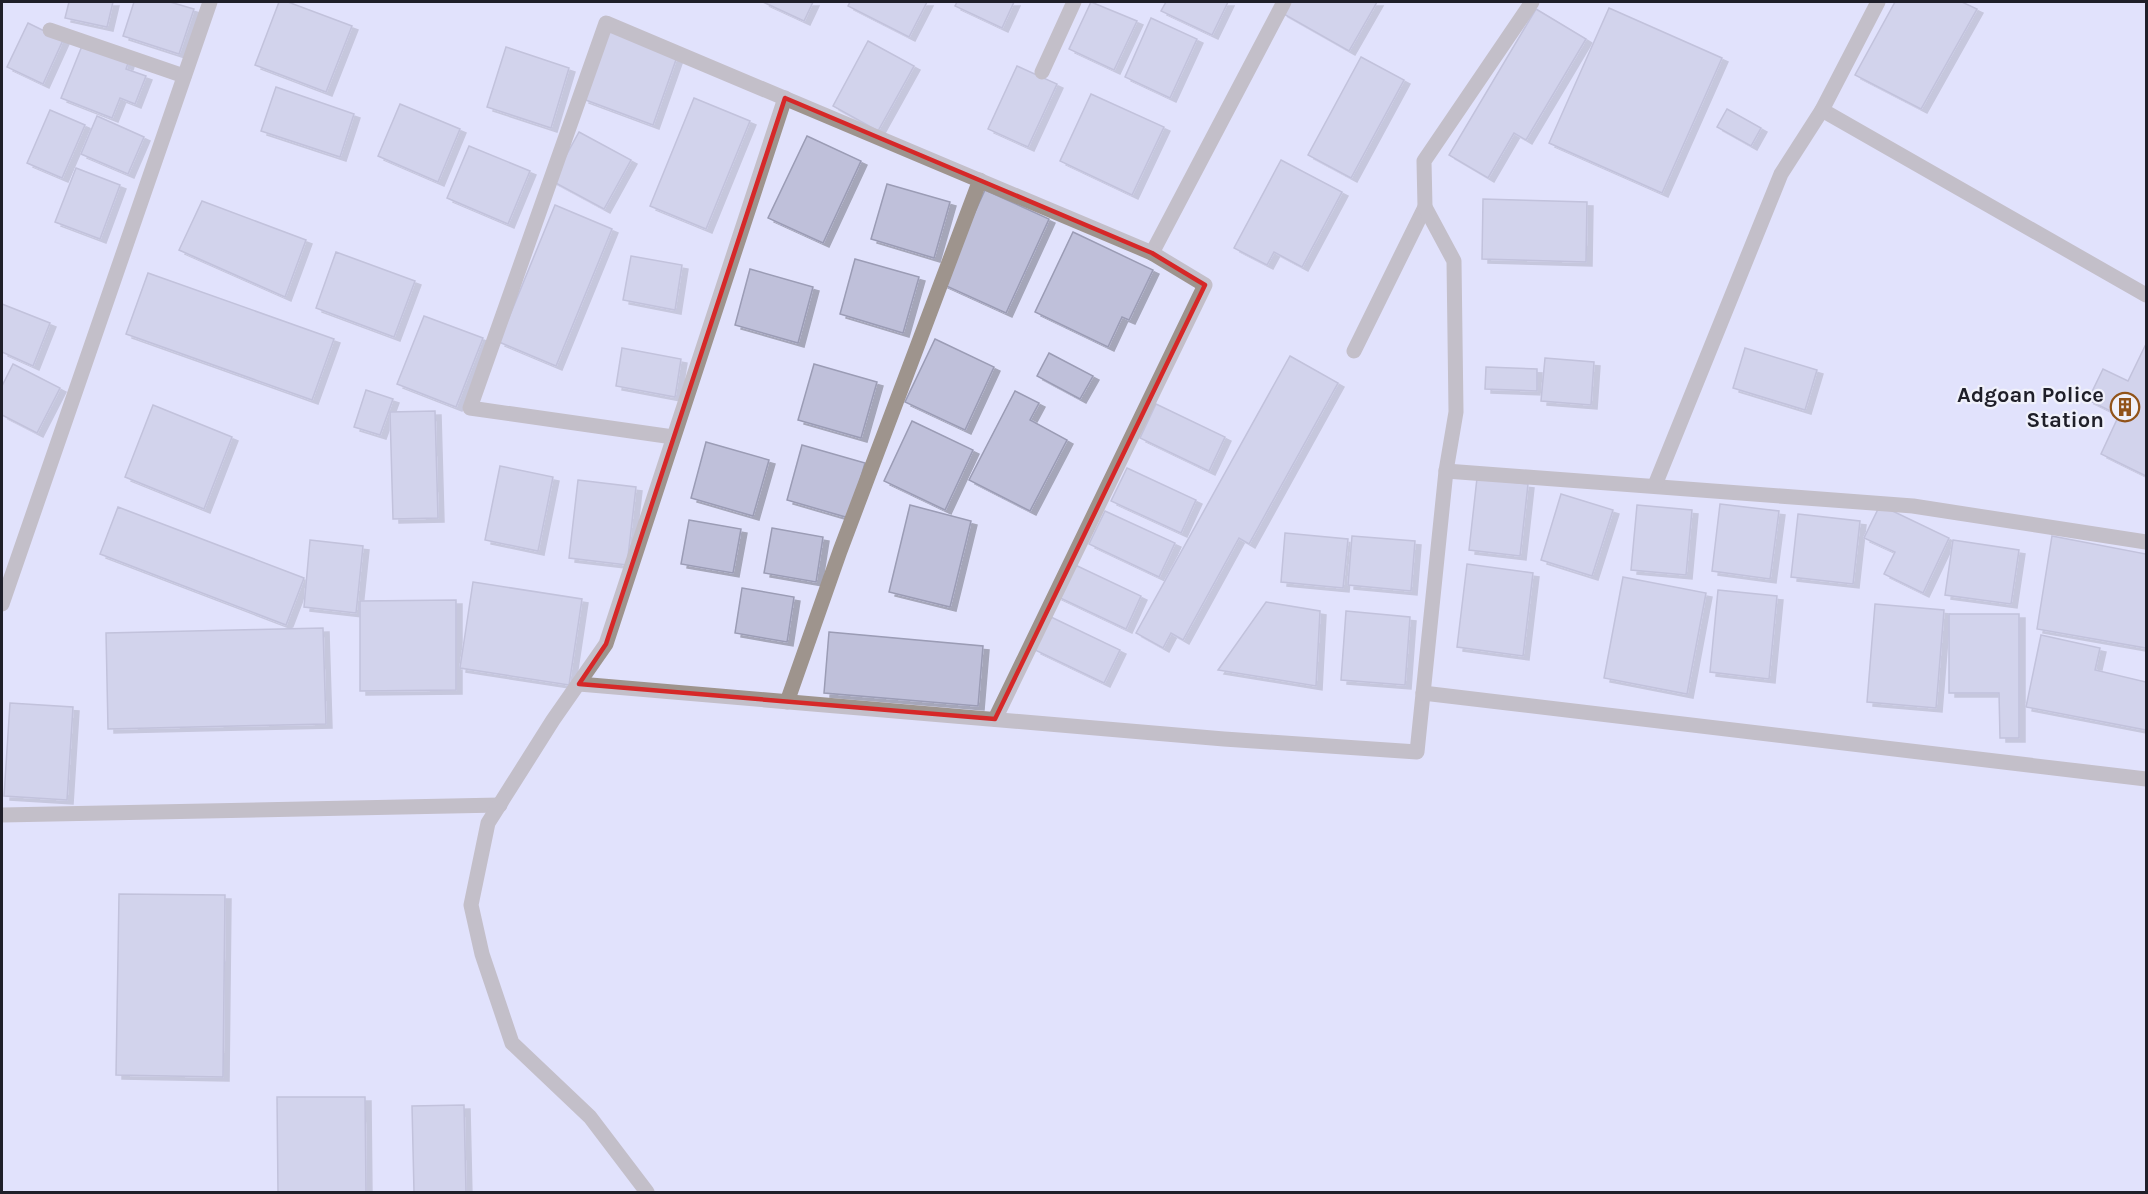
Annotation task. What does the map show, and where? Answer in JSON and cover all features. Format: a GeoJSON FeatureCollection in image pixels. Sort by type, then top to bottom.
{"type":"FeatureCollection","features":[{"type":"Feature","properties":{"kind":"street"},"geometry":{"type":"LineString","coordinates":[[2,604],[210,2]]}},
{"type":"Feature","properties":{"kind":"street"},"geometry":{"type":"LineString","coordinates":[[1042,72],[1074,2]]}},
{"type":"Feature","properties":{"kind":"street"},"geometry":{"type":"LineString","coordinates":[[1152,254],[1284,2]]}},
{"type":"Feature","properties":{"kind":"street"},"geometry":{"type":"LineString","coordinates":[[579,684],[1417,752],[1446,471],[1456,412],[1454,261],[1425,207],[1424,162],[1532,2]]}},
{"type":"Feature","properties":{"kind":"street"},"geometry":{"type":"LineString","coordinates":[[1655,485],[1781,174],[1822,110],[1878,2]]}},
{"type":"Feature","properties":{"kind":"street"},"geometry":{"type":"LineString","coordinates":[[673,437],[470,408],[606,23],[1152,254],[1205,285],[995,719]]}},
{"type":"Feature","properties":{"kind":"street"},"geometry":{"type":"LineString","coordinates":[[50,30],[184,76]]}},
{"type":"Feature","properties":{"kind":"street"},"geometry":{"type":"LineString","coordinates":[[647,1192],[590,1117],[512,1043],[482,954],[471,905],[488,823],[606,644],[785,98]]}},
{"type":"Feature","properties":{"kind":"street"},"geometry":{"type":"LineString","coordinates":[[1822,110],[2146,295]]}},
{"type":"Feature","properties":{"kind":"street"},"geometry":{"type":"LineString","coordinates":[[787,702],[840,551],[980,180]]}},
{"type":"Feature","properties":{"kind":"street"},"geometry":{"type":"LineString","coordinates":[[1354,351],[1425,207]]}},
{"type":"Feature","properties":{"kind":"street"},"geometry":{"type":"LineString","coordinates":[[1446,471],[1913,506],[2146,542]]}},
{"type":"Feature","properties":{"kind":"street"},"geometry":{"type":"LineString","coordinates":[[1424,693],[2146,778]]}},
{"type":"Feature","properties":{"kind":"street"},"geometry":{"type":"LineString","coordinates":[[2,814],[500,805]]}},
{"type":"Feature","properties":{"kind":"highlighted area"},"geometry":{"type":"Polygon","coordinates":[[[785,98],[1152,253],[1205,285],[995,719],[579,684],[606,644],[785,98]]]}},
{"type":"Feature","properties":{"kind":"building"},"geometry":{"type":"Polygon","coordinates":[[[69,2],[113,2],[107,27],[65,18],[69,2]]]}},
{"type":"Feature","properties":{"kind":"building"},"geometry":{"type":"Polygon","coordinates":[[[134,2],[170,2],[194,9],[179,54],[123,36],[134,2]]]}},
{"type":"Feature","properties":{"kind":"building"},"geometry":{"type":"Polygon","coordinates":[[[279,2],[288,2],[352,26],[326,92],[255,65],[279,2]]]}},
{"type":"Feature","properties":{"kind":"building"},"geometry":{"type":"Polygon","coordinates":[[[763,2],[813,2],[804,21],[763,2]]]}},
{"type":"Feature","properties":{"kind":"building"},"geometry":{"type":"Polygon","coordinates":[[[850,2],[927,2],[909,37],[848,6],[850,2]]]}},
{"type":"Feature","properties":{"kind":"building"},"geometry":{"type":"Polygon","coordinates":[[[957,2],[1014,2],[1002,28],[955,6],[957,2]]]}},
{"type":"Feature","properties":{"kind":"building"},"geometry":{"type":"Polygon","coordinates":[[[1091,2],[1137,21],[1114,70],[1069,49],[1091,2]]]}},
{"type":"Feature","properties":{"kind":"building"},"geometry":{"type":"Polygon","coordinates":[[[1166,2],[1228,2],[1212,35],[1161,11],[1166,2]]]}},
{"type":"Feature","properties":{"kind":"building"},"geometry":{"type":"Polygon","coordinates":[[[1289,2],[1377,2],[1349,51],[1282,13],[1289,2]]]}},
{"type":"Feature","properties":{"kind":"building"},"geometry":{"type":"Polygon","coordinates":[[[1895,2],[1962,2],[1977,9],[1921,109],[1855,75],[1895,2]]]}},
{"type":"Feature","properties":{"kind":"building"},"geometry":{"type":"Polygon","coordinates":[[[1609,8],[1722,58],[1662,193],[1549,143],[1609,8]]]}},
{"type":"Feature","properties":{"kind":"building"},"geometry":{"type":"Polygon","coordinates":[[[1536,9],[1586,39],[1526,140],[1514,133],[1488,178],[1449,155],[1536,9]]]}},
{"type":"Feature","properties":{"kind":"building"},"geometry":{"type":"Polygon","coordinates":[[[1151,18],[1197,39],[1170,98],[1125,77],[1151,18]]]}},
{"type":"Feature","properties":{"kind":"building"},"geometry":{"type":"Polygon","coordinates":[[[28,23],[63,40],[43,84],[7,67],[28,23]]]}},
{"type":"Feature","properties":{"kind":"building"},"geometry":{"type":"Polygon","coordinates":[[[608,29],[678,54],[653,125],[583,99],[608,29]]]}},
{"type":"Feature","properties":{"kind":"building"},"geometry":{"type":"Polygon","coordinates":[[[868,41],[914,66],[878,131],[833,106],[868,41]]]}},
{"type":"Feature","properties":{"kind":"building"},"geometry":{"type":"Polygon","coordinates":[[[82,46],[128,63],[126,69],[146,76],[135,104],[120,98],[112,118],[61,98],[82,46]]]}},
{"type":"Feature","properties":{"kind":"building"},"geometry":{"type":"Polygon","coordinates":[[[506,47],[569,68],[551,128],[487,107],[506,47]]]}},
{"type":"Feature","properties":{"kind":"building"},"geometry":{"type":"Polygon","coordinates":[[[1361,57],[1404,80],[1351,178],[1308,155],[1361,57]]]}},
{"type":"Feature","properties":{"kind":"building"},"geometry":{"type":"Polygon","coordinates":[[[1017,66],[1057,84],[1028,147],[988,129],[1017,66]]]}},
{"type":"Feature","properties":{"kind":"building"},"geometry":{"type":"Polygon","coordinates":[[[276,87],[354,114],[340,157],[261,131],[276,87]]]}},
{"type":"Feature","properties":{"kind":"building"},"geometry":{"type":"Polygon","coordinates":[[[1091,94],[1164,127],[1132,195],[1060,161],[1091,94]]]}},
{"type":"Feature","properties":{"kind":"building"},"geometry":{"type":"Polygon","coordinates":[[[694,98],[750,121],[706,229],[650,206],[694,98]]]}},
{"type":"Feature","properties":{"kind":"building"},"geometry":{"type":"Polygon","coordinates":[[[400,104],[460,129],[438,182],[378,156],[400,104]]]}},
{"type":"Feature","properties":{"kind":"building"},"geometry":{"type":"Polygon","coordinates":[[[1727,109],[1761,128],[1751,146],[1717,127],[1727,109]]]}},
{"type":"Feature","properties":{"kind":"building"},"geometry":{"type":"Polygon","coordinates":[[[50,110],[85,125],[62,178],[27,163],[50,110]]]}},
{"type":"Feature","properties":{"kind":"building"},"geometry":{"type":"Polygon","coordinates":[[[97,116],[144,137],[128,174],[81,154],[97,116]]]}},
{"type":"Feature","properties":{"kind":"building"},"geometry":{"type":"Polygon","coordinates":[[[579,132],[631,160],[604,209],[552,181],[579,132]]]}},
{"type":"Feature","properties":{"kind":"building"},"geometry":{"type":"Polygon","coordinates":[[[807,136],[861,161],[823,243],[768,218],[807,136]]]}},
{"type":"Feature","properties":{"kind":"building"},"geometry":{"type":"Polygon","coordinates":[[[469,146],[530,171],[508,224],[447,198],[469,146]]]}},
{"type":"Feature","properties":{"kind":"building"},"geometry":{"type":"Polygon","coordinates":[[[1281,160],[1342,192],[1302,267],[1274,252],[1267,265],[1234,248],[1281,160]]]}},
{"type":"Feature","properties":{"kind":"building"},"geometry":{"type":"Polygon","coordinates":[[[76,168],[120,185],[100,239],[55,222],[76,168]]]}},
{"type":"Feature","properties":{"kind":"building"},"geometry":{"type":"Polygon","coordinates":[[[887,184],[950,202],[934,258],[871,239],[887,184]]]}},
{"type":"Feature","properties":{"kind":"building"},"geometry":{"type":"Polygon","coordinates":[[[985,190],[1049,219],[1006,313],[942,284],[985,190]]]}},
{"type":"Feature","properties":{"kind":"building"},"geometry":{"type":"Polygon","coordinates":[[[1483,199],[1587,202],[1586,262],[1482,259],[1483,199]]]}},
{"type":"Feature","properties":{"kind":"building"},"geometry":{"type":"Polygon","coordinates":[[[202,201],[306,240],[285,297],[179,250],[202,201]]]}},
{"type":"Feature","properties":{"kind":"building"},"geometry":{"type":"Polygon","coordinates":[[[555,205],[612,229],[556,366],[499,342],[555,205]]]}},
{"type":"Feature","properties":{"kind":"building"},"geometry":{"type":"Polygon","coordinates":[[[1073,232],[1153,270],[1129,320],[1122,317],[1108,347],[1035,312],[1073,232]]]}},
{"type":"Feature","properties":{"kind":"building"},"geometry":{"type":"Polygon","coordinates":[[[336,252],[415,281],[394,337],[316,308],[336,252]]]}},
{"type":"Feature","properties":{"kind":"building"},"geometry":{"type":"Polygon","coordinates":[[[631,256],[682,265],[675,310],[623,300],[631,256]]]}},
{"type":"Feature","properties":{"kind":"building"},"geometry":{"type":"Polygon","coordinates":[[[855,259],[919,277],[903,333],[840,314],[855,259]]]}},
{"type":"Feature","properties":{"kind":"building"},"geometry":{"type":"Polygon","coordinates":[[[750,269],[813,287],[798,343],[735,325],[750,269]]]}},
{"type":"Feature","properties":{"kind":"building"},"geometry":{"type":"Polygon","coordinates":[[[148,273],[334,339],[312,400],[126,334],[148,273]]]}},
{"type":"Feature","properties":{"kind":"building"},"geometry":{"type":"Polygon","coordinates":[[[2,304],[50,323],[33,366],[2,352],[2,304]]]}},
{"type":"Feature","properties":{"kind":"building"},"geometry":{"type":"Polygon","coordinates":[[[424,316],[483,338],[456,407],[397,384],[424,316]]]}},
{"type":"Feature","properties":{"kind":"building"},"geometry":{"type":"Polygon","coordinates":[[[935,339],[994,367],[965,430],[905,402],[935,339]]]}},
{"type":"Feature","properties":{"kind":"building","name":"Adgoan Police Station"},"geometry":{"type":"Polygon","coordinates":[[[2145,346],[2146,476],[2101,454],[2119,415],[2088,400],[2103,369],[2128,381],[2145,346]]]}},
{"type":"Feature","properties":{"kind":"building"},"geometry":{"type":"Polygon","coordinates":[[[622,348],[681,359],[675,397],[616,386],[622,348]]]}},
{"type":"Feature","properties":{"kind":"building"},"geometry":{"type":"Polygon","coordinates":[[[1745,348],[1817,370],[1805,410],[1733,388],[1745,348]]]}},
{"type":"Feature","properties":{"kind":"building"},"geometry":{"type":"Polygon","coordinates":[[[1049,353],[1093,376],[1080,399],[1037,376],[1049,353]]]}},
{"type":"Feature","properties":{"kind":"building"},"geometry":{"type":"Polygon","coordinates":[[[1290,356],[1338,383],[1249,544],[1239,538],[1183,640],[1171,633],[1163,648],[1136,633],[1290,356]]]}},
{"type":"Feature","properties":{"kind":"building"},"geometry":{"type":"Polygon","coordinates":[[[1545,358],[1594,362],[1591,405],[1541,401],[1545,358]]]}},
{"type":"Feature","properties":{"kind":"building"},"geometry":{"type":"Polygon","coordinates":[[[13,364],[60,388],[37,433],[2,415],[2,386],[13,364]]]}},
{"type":"Feature","properties":{"kind":"building"},"geometry":{"type":"Polygon","coordinates":[[[814,364],[877,382],[861,438],[798,420],[814,364]]]}},
{"type":"Feature","properties":{"kind":"building"},"geometry":{"type":"Polygon","coordinates":[[[1486,367],[1537,369],[1537,391],[1485,389],[1486,367]]]}},
{"type":"Feature","properties":{"kind":"building"},"geometry":{"type":"Polygon","coordinates":[[[366,390],[393,399],[380,435],[354,427],[366,390]]]}},
{"type":"Feature","properties":{"kind":"building"},"geometry":{"type":"Polygon","coordinates":[[[1015,391],[1039,403],[1030,420],[1067,440],[1030,511],[969,480],[1015,391]]]}},
{"type":"Feature","properties":{"kind":"building"},"geometry":{"type":"Polygon","coordinates":[[[1156,404],[1225,437],[1209,471],[1140,438],[1156,404]]]}},
{"type":"Feature","properties":{"kind":"building"},"geometry":{"type":"Polygon","coordinates":[[[153,405],[232,437],[204,509],[125,477],[153,405]]]}},
{"type":"Feature","properties":{"kind":"building"},"geometry":{"type":"Polygon","coordinates":[[[435,411],[438,518],[393,519],[390,412],[435,411]]]}},
{"type":"Feature","properties":{"kind":"building"},"geometry":{"type":"Polygon","coordinates":[[[912,421],[973,450],[945,510],[884,481],[912,421]]]}},
{"type":"Feature","properties":{"kind":"building"},"geometry":{"type":"Polygon","coordinates":[[[706,442],[769,460],[753,516],[691,498],[706,442]]]}},
{"type":"Feature","properties":{"kind":"building"},"geometry":{"type":"Polygon","coordinates":[[[802,445],[865,463],[849,518],[787,500],[802,445]]]}},
{"type":"Feature","properties":{"kind":"building"},"geometry":{"type":"Polygon","coordinates":[[[500,466],[553,477],[538,551],[485,540],[500,466]]]}},
{"type":"Feature","properties":{"kind":"building"},"geometry":{"type":"Polygon","coordinates":[[[1127,468],[1196,500],[1181,533],[1111,501],[1127,468]]]}},
{"type":"Feature","properties":{"kind":"building"},"geometry":{"type":"Polygon","coordinates":[[[1477,478],[1528,484],[1520,556],[1469,550],[1477,478]]]}},
{"type":"Feature","properties":{"kind":"building"},"geometry":{"type":"Polygon","coordinates":[[[578,480],[636,487],[627,565],[569,558],[578,480]]]}},
{"type":"Feature","properties":{"kind":"building"},"geometry":{"type":"Polygon","coordinates":[[[1561,494],[1613,510],[1592,576],[1541,560],[1561,494]]]}},
{"type":"Feature","properties":{"kind":"building"},"geometry":{"type":"Polygon","coordinates":[[[1720,504],[1779,511],[1770,579],[1712,571],[1720,504]]]}},
{"type":"Feature","properties":{"kind":"building"},"geometry":{"type":"Polygon","coordinates":[[[910,505],[971,521],[950,607],[889,592],[910,505]]]}},
{"type":"Feature","properties":{"kind":"building"},"geometry":{"type":"Polygon","coordinates":[[[1637,505],[1692,510],[1686,575],[1631,570],[1637,505]]]}},
{"type":"Feature","properties":{"kind":"building"},"geometry":{"type":"Polygon","coordinates":[[[1880,505],[1949,538],[1923,593],[1884,574],[1895,552],[1864,538],[1880,505]]]}},
{"type":"Feature","properties":{"kind":"building"},"geometry":{"type":"Polygon","coordinates":[[[118,507],[304,578],[286,625],[100,554],[118,507]]]}},
{"type":"Feature","properties":{"kind":"building"},"geometry":{"type":"Polygon","coordinates":[[[1105,511],[1175,543],[1159,577],[1089,544],[1105,511]]]}},
{"type":"Feature","properties":{"kind":"building"},"geometry":{"type":"Polygon","coordinates":[[[1798,514],[1860,521],[1853,584],[1791,577],[1798,514]]]}},
{"type":"Feature","properties":{"kind":"building"},"geometry":{"type":"Polygon","coordinates":[[[689,520],[741,529],[733,573],[681,564],[689,520]]]}},
{"type":"Feature","properties":{"kind":"building"},"geometry":{"type":"Polygon","coordinates":[[[772,528],[823,537],[816,582],[764,573],[772,528]]]}},
{"type":"Feature","properties":{"kind":"building"},"geometry":{"type":"Polygon","coordinates":[[[1285,533],[1348,539],[1343,588],[1281,582],[1285,533]]]}},
{"type":"Feature","properties":{"kind":"building"},"geometry":{"type":"Polygon","coordinates":[[[1352,536],[1415,541],[1411,591],[1348,585],[1352,536]]]}},
{"type":"Feature","properties":{"kind":"building"},"geometry":{"type":"Polygon","coordinates":[[[2052,536],[2146,554],[2146,648],[2037,629],[2052,536]]]}},
{"type":"Feature","properties":{"kind":"building"},"geometry":{"type":"Polygon","coordinates":[[[310,540],[363,546],[356,613],[304,607],[310,540]]]}},
{"type":"Feature","properties":{"kind":"building"},"geometry":{"type":"Polygon","coordinates":[[[1953,540],[2019,550],[2011,604],[1945,595],[1953,540]]]}},
{"type":"Feature","properties":{"kind":"building"},"geometry":{"type":"Polygon","coordinates":[[[1071,563],[1141,596],[1126,629],[1056,596],[1071,563]]]}},
{"type":"Feature","properties":{"kind":"building"},"geometry":{"type":"Polygon","coordinates":[[[1467,564],[1533,573],[1523,656],[1457,647],[1467,564]]]}},
{"type":"Feature","properties":{"kind":"building"},"geometry":{"type":"Polygon","coordinates":[[[1623,577],[1706,593],[1687,694],[1604,678],[1623,577]]]}},
{"type":"Feature","properties":{"kind":"building"},"geometry":{"type":"Polygon","coordinates":[[[473,582],[582,599],[569,685],[460,668],[473,582]]]}},
{"type":"Feature","properties":{"kind":"building"},"geometry":{"type":"Polygon","coordinates":[[[742,588],[794,597],[787,642],[735,633],[742,588]]]}},
{"type":"Feature","properties":{"kind":"building"},"geometry":{"type":"Polygon","coordinates":[[[1718,590],[1777,596],[1769,679],[1710,672],[1718,590]]]}},
{"type":"Feature","properties":{"kind":"building"},"geometry":{"type":"Polygon","coordinates":[[[456,600],[456,690],[360,691],[360,601],[456,600]]]}},
{"type":"Feature","properties":{"kind":"building"},"geometry":{"type":"Polygon","coordinates":[[[1266,602],[1320,611],[1316,686],[1218,670],[1266,602]]]}},
{"type":"Feature","properties":{"kind":"building"},"geometry":{"type":"Polygon","coordinates":[[[1875,604],[1944,610],[1936,708],[1867,702],[1875,604]]]}},
{"type":"Feature","properties":{"kind":"building"},"geometry":{"type":"Polygon","coordinates":[[[1346,611],[1410,617],[1405,685],[1341,680],[1346,611]]]}},
{"type":"Feature","properties":{"kind":"building"},"geometry":{"type":"Polygon","coordinates":[[[1949,614],[2019,614],[2019,738],[2000,738],[1999,693],[1949,693],[1949,614]]]}},
{"type":"Feature","properties":{"kind":"building"},"geometry":{"type":"Polygon","coordinates":[[[1051,617],[1120,650],[1104,683],[1035,650],[1051,617]]]}},
{"type":"Feature","properties":{"kind":"building"},"geometry":{"type":"Polygon","coordinates":[[[323,628],[326,724],[108,729],[106,633],[323,628]]]}},
{"type":"Feature","properties":{"kind":"building"},"geometry":{"type":"Polygon","coordinates":[[[829,632],[983,646],[978,706],[824,693],[829,632]]]}},
{"type":"Feature","properties":{"kind":"building"},"geometry":{"type":"Polygon","coordinates":[[[2041,635],[2100,648],[2095,670],[2146,682],[2146,730],[2026,707],[2041,635]]]}},
{"type":"Feature","properties":{"kind":"building"},"geometry":{"type":"Polygon","coordinates":[[[10,703],[73,707],[67,800],[4,796],[10,703]]]}},
{"type":"Feature","properties":{"kind":"building"},"geometry":{"type":"Polygon","coordinates":[[[119,894],[225,895],[223,1077],[116,1075],[119,894]]]}},
{"type":"Feature","properties":{"kind":"building"},"geometry":{"type":"Polygon","coordinates":[[[277,1097],[365,1097],[366,1192],[278,1192],[277,1097]]]}},
{"type":"Feature","properties":{"kind":"building"},"geometry":{"type":"Polygon","coordinates":[[[464,1105],[466,1192],[414,1192],[412,1106],[464,1105]]]}},
{"type":"Feature","properties":{"kind":"place","name":"Adgoan Police Station"},"geometry":{"type":"Point","coordinates":[2125,407]}}]}
